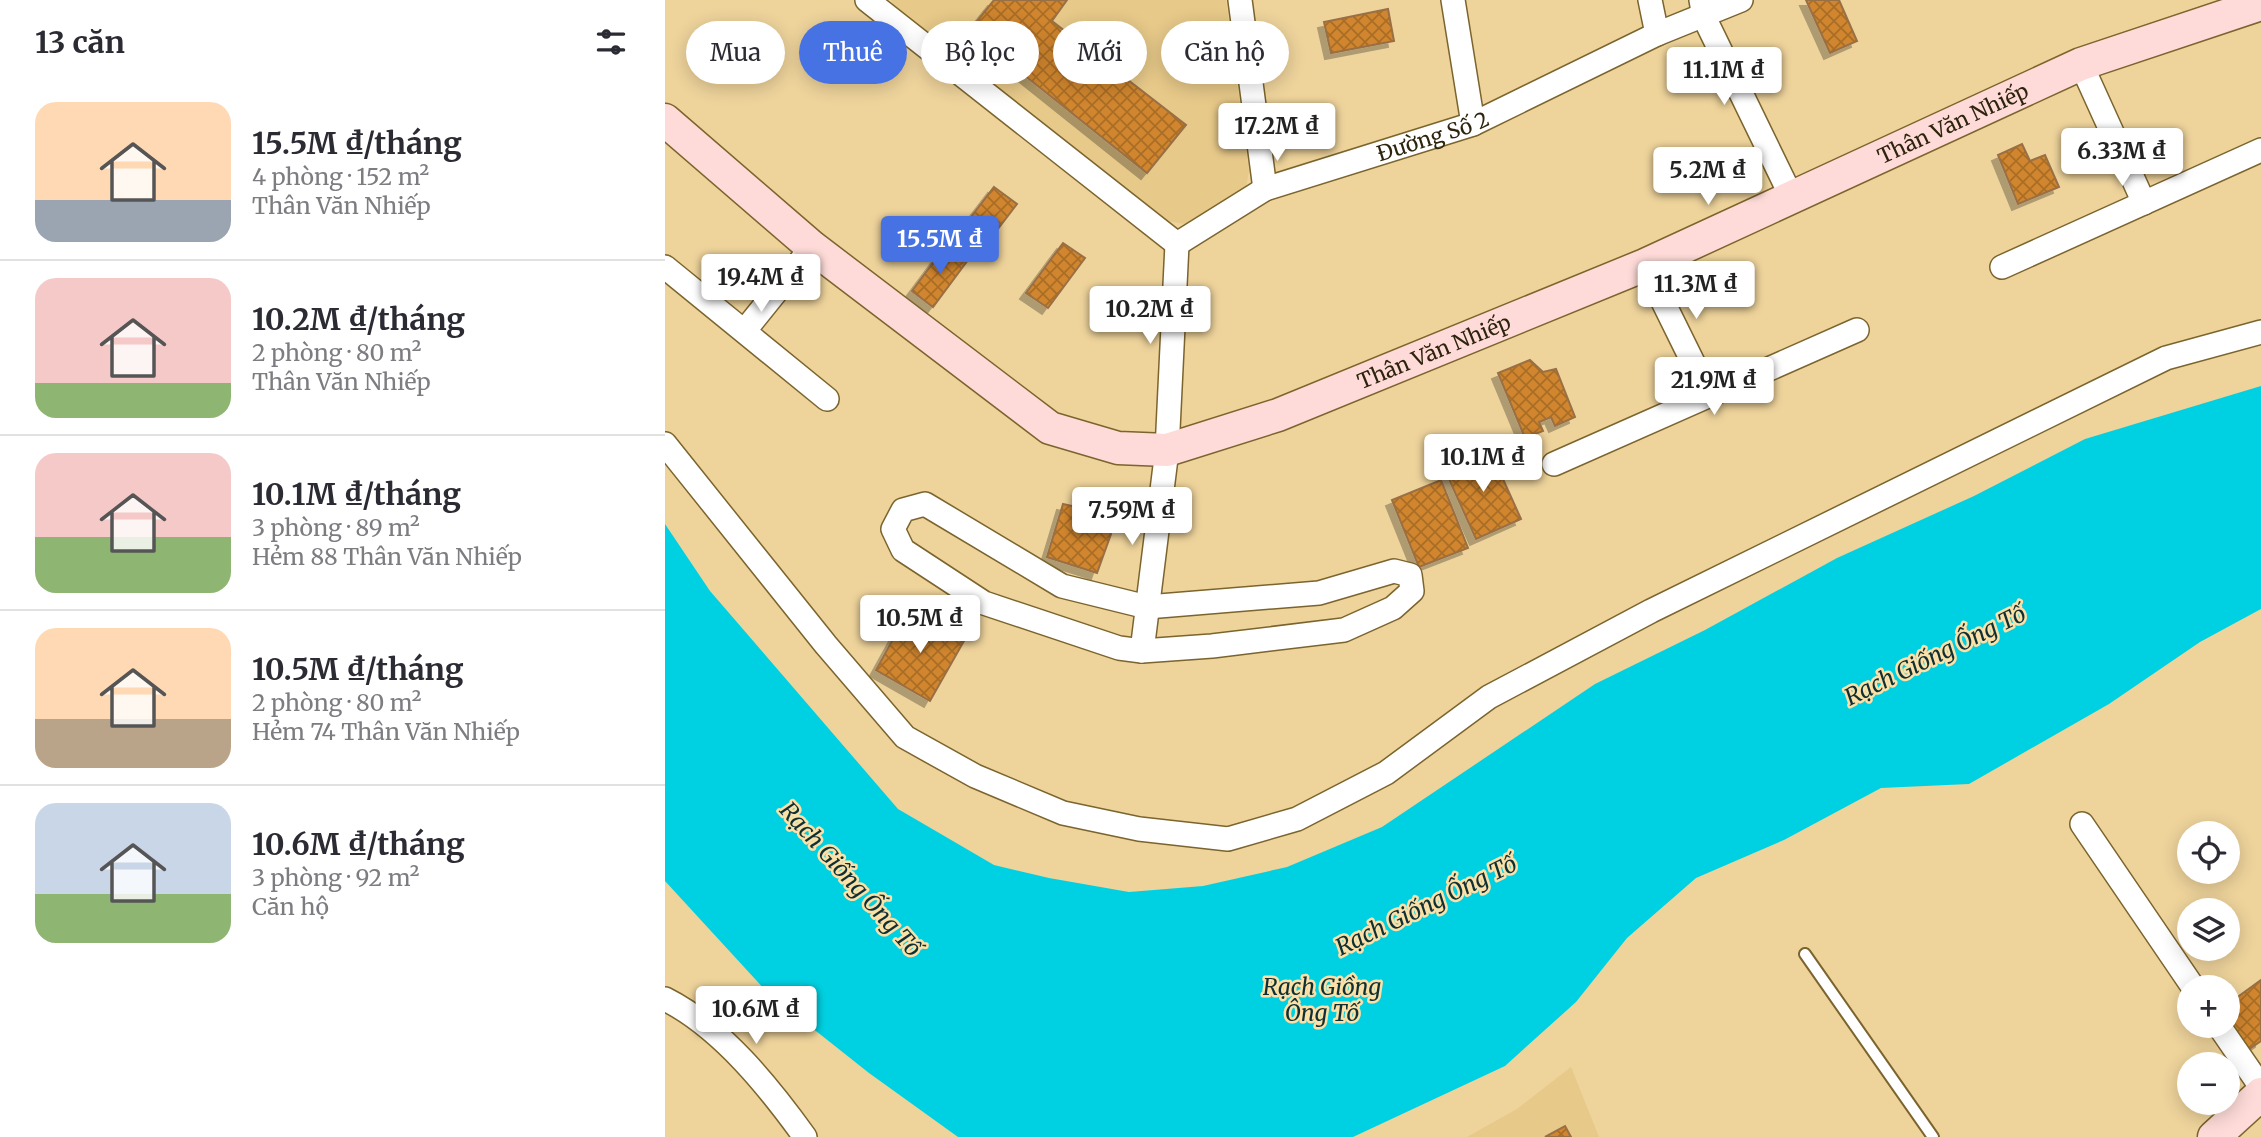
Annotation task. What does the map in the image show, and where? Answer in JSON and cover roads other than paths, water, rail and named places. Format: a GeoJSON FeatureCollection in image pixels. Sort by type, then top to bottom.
{"type":"FeatureCollection","features":[{"type":"Feature","properties":{"kind":"street"},"geometry":{"type":"LineString","coordinates":[[867,0],[1177,244],[1167,450],[1142,651]]}},
{"type":"Feature","properties":{"kind":"street"},"geometry":{"type":"LineString","coordinates":[[1240,0],[1265,190]]}},
{"type":"Feature","properties":{"kind":"street"},"geometry":{"type":"LineString","coordinates":[[1453,0],[1473,124]]}},
{"type":"Feature","properties":{"kind":"street"},"geometry":{"type":"LineString","coordinates":[[1650,0],[1657,34]]}},
{"type":"Feature","properties":{"kind":"street","name":"Đường Số 2"},"geometry":{"type":"LineString","coordinates":[[1177,244],[1265,190],[1473,124],[1657,34],[1703,8],[1741,0]]}},
{"type":"Feature","properties":{"kind":"street","name":"Thân Văn Nhiếp"},"geometry":{"type":"LineString","coordinates":[[665,120],[812,247],[1050,428],[1118,448],[1167,450],[1278,415],[1645,265],[2081,64],[2261,4]]}},
{"type":"Feature","properties":{"kind":"street"},"geometry":{"type":"LineString","coordinates":[[1703,8],[1792,198]]}},
{"type":"Feature","properties":{"kind":"street"},"geometry":{"type":"LineString","coordinates":[[2081,64],[2144,203]]}},
{"type":"Feature","properties":{"kind":"street"},"geometry":{"type":"LineString","coordinates":[[2002,267],[2261,150]]}},
{"type":"Feature","properties":{"kind":"street"},"geometry":{"type":"LineString","coordinates":[[745,330],[812,247]]}},
{"type":"Feature","properties":{"kind":"street"},"geometry":{"type":"LineString","coordinates":[[1645,265],[1709,396]]}},
{"type":"Feature","properties":{"kind":"street"},"geometry":{"type":"LineString","coordinates":[[665,267],[827,399]]}},
{"type":"Feature","properties":{"kind":"street"},"geometry":{"type":"LineString","coordinates":[[1554,464],[1857,330]]}},
{"type":"Feature","properties":{"kind":"street"},"geometry":{"type":"LineString","coordinates":[[665,444],[826,645],[905,737],[975,776],[1063,813],[1139,829],[1228,839],[1297,819],[1386,773],[1489,697],[1663,605],[2141,370],[2166,358],[2261,332]]}},
{"type":"Feature","properties":{"kind":"street"},"geometry":{"type":"LineString","coordinates":[[925,504],[1062,586],[1147,607],[1319,593],[1394,571],[1410,575],[1412,591],[1393,608],[1344,630],[1212,646],[1142,651],[1119,648],[984,603],[903,550],[893,529],[903,510],[925,504]]}},
{"type":"Feature","properties":{"kind":"street"},"geometry":{"type":"LineString","coordinates":[[2082,824],[2185,975]]}},
{"type":"Feature","properties":{"kind":"street"},"geometry":{"type":"LineString","coordinates":[[665,999],[707,1029],[736,1056],[806,1137]]}},
{"type":"Feature","properties":{"kind":"street"},"geometry":{"type":"LineString","coordinates":[[2227,1038],[2261,1087]]}},
{"type":"Feature","properties":{"kind":"street"},"geometry":{"type":"LineString","coordinates":[[2214,1137],[2261,1094]]}},
{"type":"Feature","properties":{"kind":"lane"},"geometry":{"type":"LineString","coordinates":[[1805,954],[1933,1137]]}},
{"type":"Feature","properties":{"kind":"water","name":"Rạch Giồng Ông Tố"},"geometry":{"type":"Polygon","coordinates":[[[2261,386],[2261,609],[2200,642],[2109,704],[1969,784],[1881,788],[1784,840],[1696,878],[1627,938],[1576,1002],[1505,1066],[1353,1137],[958,1137],[869,1073],[768,993],[665,881],[665,524],[710,591],[898,809],[994,865],[1129,892],[1203,886],[1287,867],[1382,827],[1595,684],[1705,630],[1837,558],[1974,496],[2085,439],[2261,386]]]}},
{"type":"Feature","properties":{"kind":"water label","name":"Rạch Giống Ống Tố"},"geometry":{"type":"Point","coordinates":[1935,655]}},
{"type":"Feature","properties":{"kind":"water label","name":"Rạch Giống Ống Tố"},"geometry":{"type":"Point","coordinates":[851,879]}},
{"type":"Feature","properties":{"kind":"water label","name":"Rạch Giống Ống Tố"},"geometry":{"type":"Point","coordinates":[1426,905]}}]}
